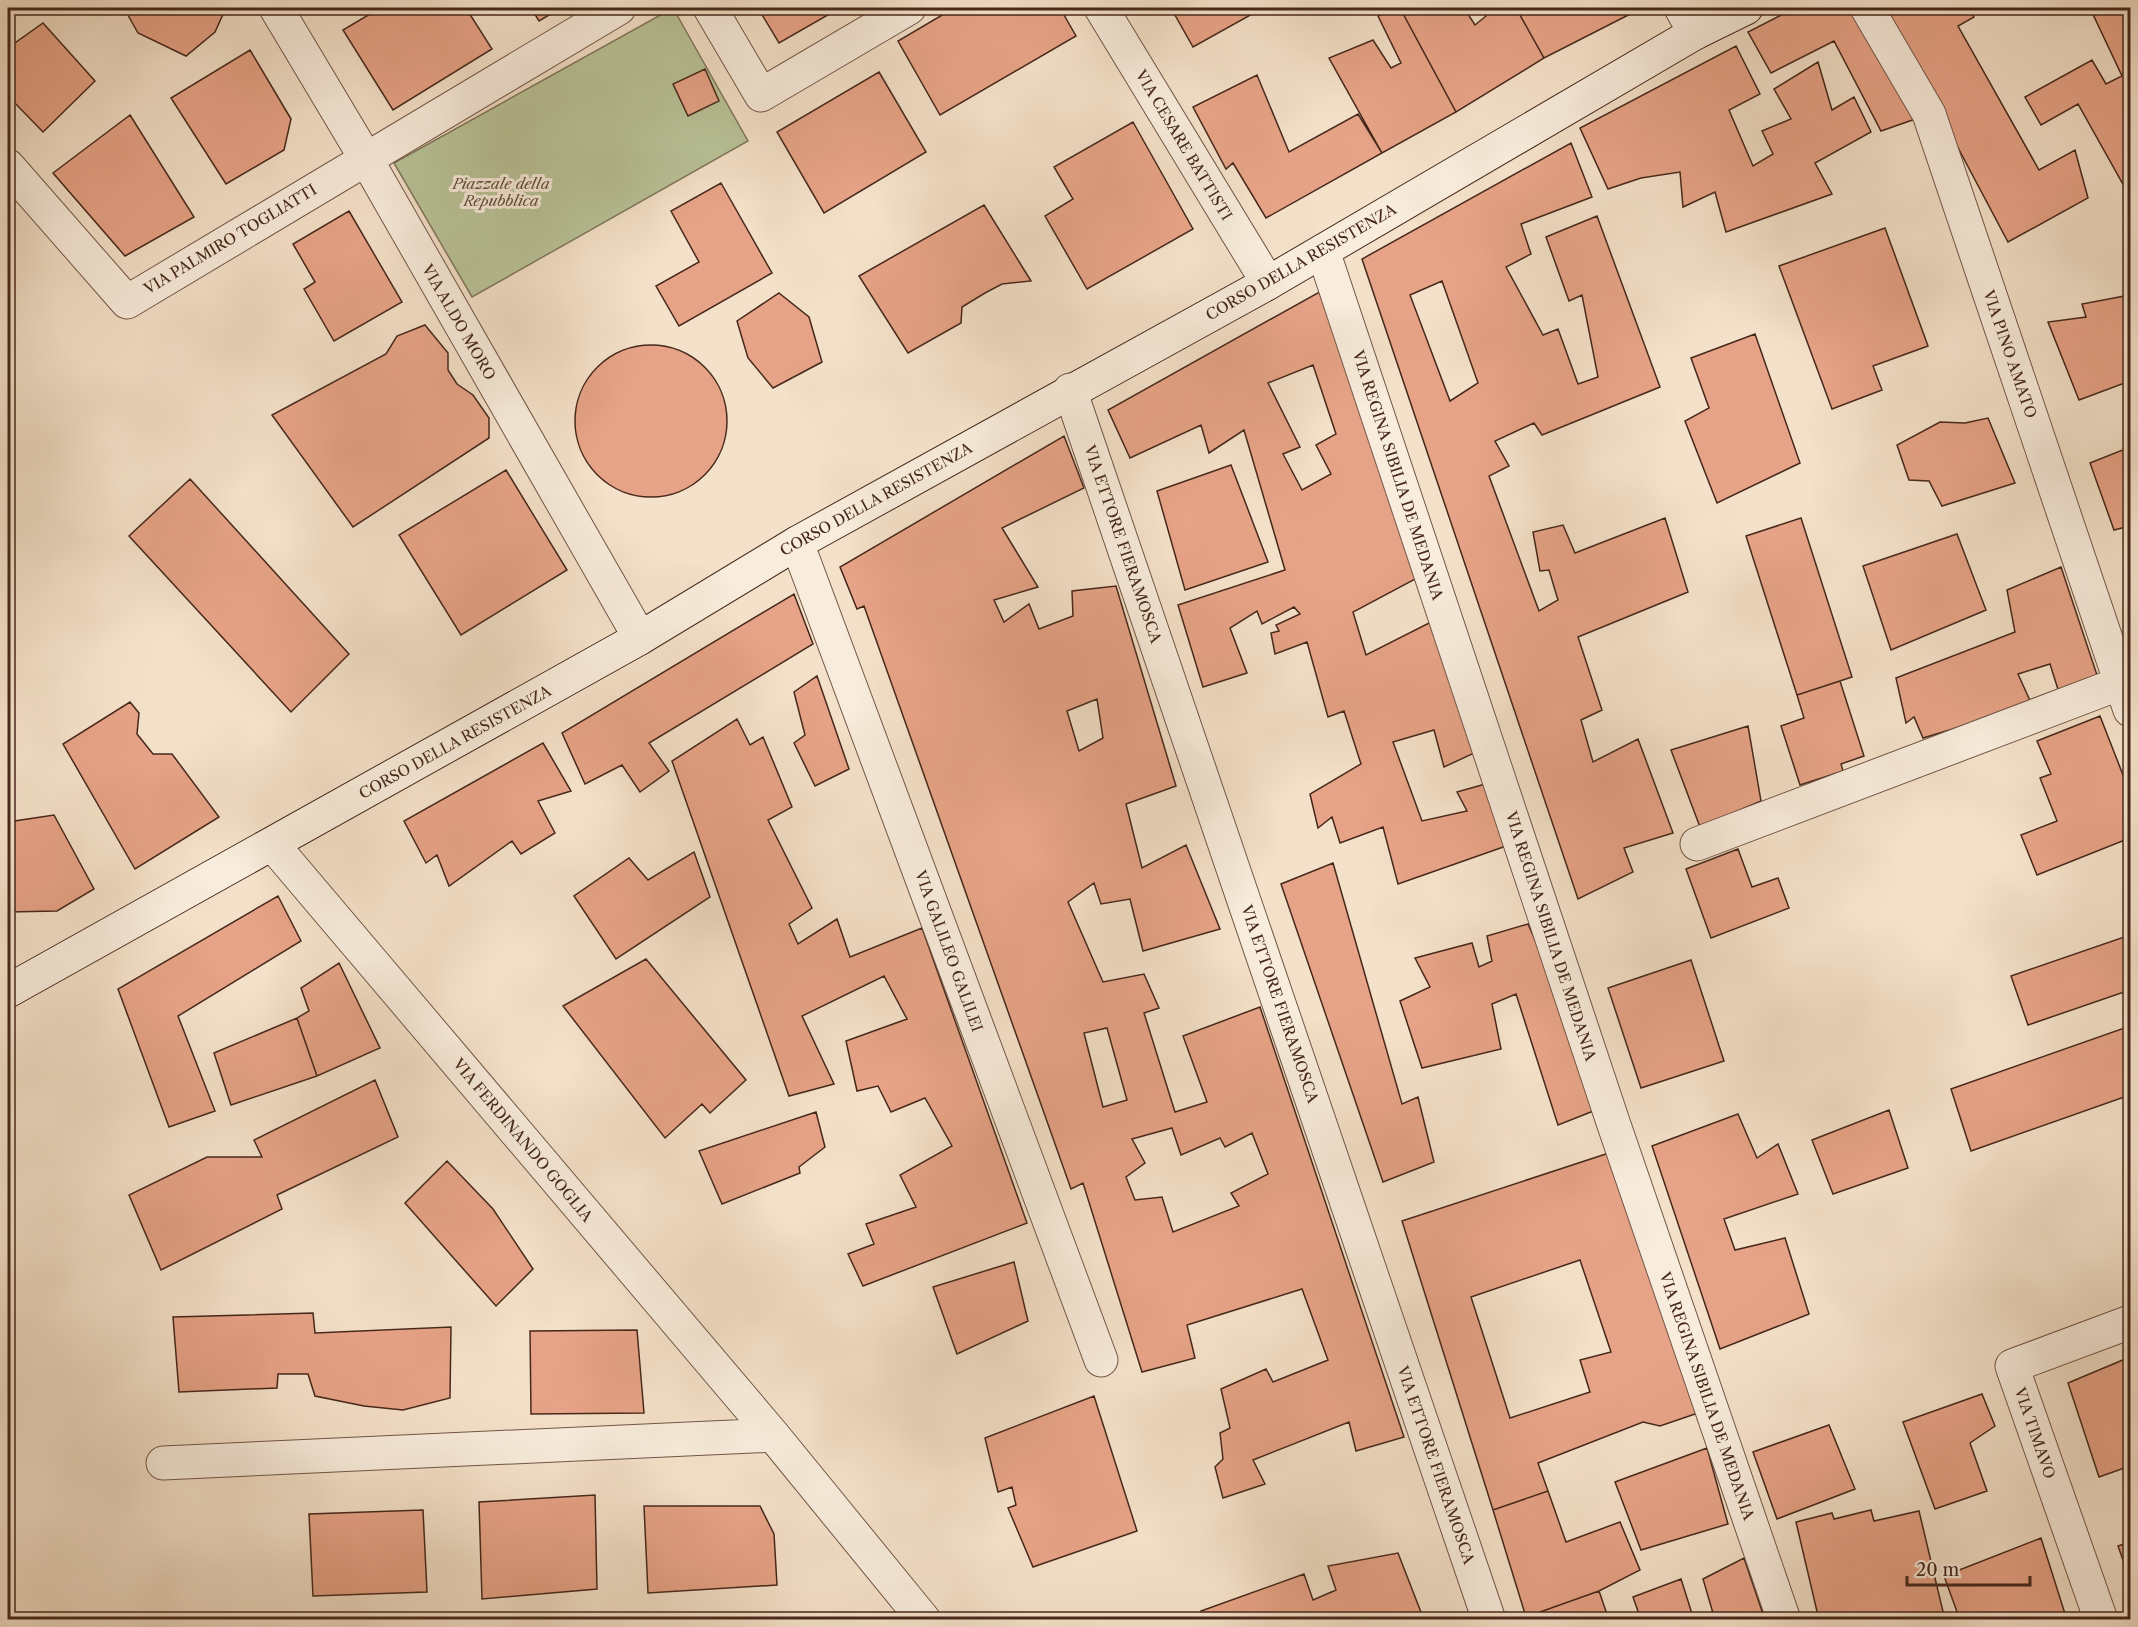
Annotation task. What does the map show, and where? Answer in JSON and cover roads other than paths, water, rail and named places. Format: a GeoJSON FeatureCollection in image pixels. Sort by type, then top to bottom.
{"type":"FeatureCollection","features":[{"type":"Feature","properties":{"kind":"street","name":"VIA ALDO MORO"},"geometry":{"type":"LineString","coordinates":[[276,8],[365,157],[640,638]]}},
{"type":"Feature","properties":{"kind":"street"},"geometry":{"type":"LineString","coordinates":[[365,157],[619,8]]}},
{"type":"Feature","properties":{"kind":"street"},"geometry":{"type":"LineString","coordinates":[[710,8],[761,95],[909,8]]}},
{"type":"Feature","properties":{"kind":"street","name":"VIA CESARE BATTISTI"},"geometry":{"type":"LineString","coordinates":[[1101,8],[1268,283]]}},
{"type":"Feature","properties":{"kind":"street","name":"CORSO DELLA RESISTENZA"},"geometry":{"type":"LineString","coordinates":[[8,991],[640,638],[797,543],[1070,390],[1268,283],[1323,251],[1688,20],[1746,8]]}},
{"type":"Feature","properties":{"kind":"street","name":"VIA PINO AMATO"},"geometry":{"type":"LineString","coordinates":[[1867,8],[1929,114],[2126,697]]}},
{"type":"Feature","properties":{"kind":"street","name":"VIA PALMIRO TOGLIATTI"},"geometry":{"type":"LineString","coordinates":[[8,166],[127,302],[365,157]]}},
{"type":"Feature","properties":{"kind":"street","name":"VIA REGINA SIBILIA DE MEDANIA"},"geometry":{"type":"LineString","coordinates":[[1323,251],[1613,1122],[1784,1620]]}},
{"type":"Feature","properties":{"kind":"street","name":"VIA ETTORE FIERAMOSCA"},"geometry":{"type":"LineString","coordinates":[[1070,390],[1489,1620]]}},
{"type":"Feature","properties":{"kind":"street","name":"VIA GALILEO GALILEI"},"geometry":{"type":"LineString","coordinates":[[797,543],[1101,1360]]}},
{"type":"Feature","properties":{"kind":"street"},"geometry":{"type":"LineString","coordinates":[[1697,844],[2126,697]]}},
{"type":"Feature","properties":{"kind":"street","name":"VIA FERDINANDO GOGLIA"},"geometry":{"type":"LineString","coordinates":[[273,845],[773,1435],[924,1620]]}},
{"type":"Feature","properties":{"kind":"street","name":"VIA TIMAVO"},"geometry":{"type":"LineString","coordinates":[[2101,1620],[2012,1366],[2130,1322]]}},
{"type":"Feature","properties":{"kind":"street"},"geometry":{"type":"LineString","coordinates":[[163,1463],[773,1435]]}},
{"type":"Feature","properties":{"kind":"park label","name":"Piazzale della Repubblica"},"geometry":{"type":"Point","coordinates":[501,192]}}]}
